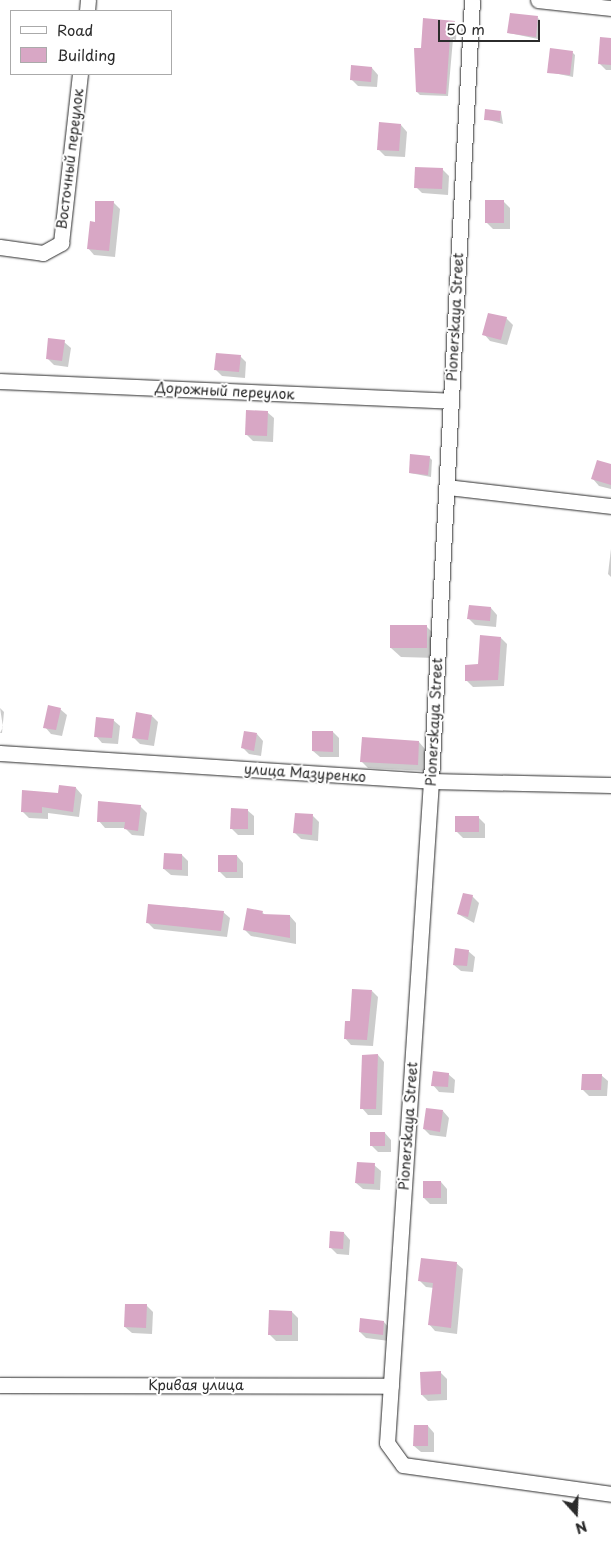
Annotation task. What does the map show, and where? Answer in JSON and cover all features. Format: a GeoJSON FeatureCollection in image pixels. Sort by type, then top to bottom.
{"type":"FeatureCollection","features":[{"type":"Feature","properties":{"kind":"street","name":"Pionerskaya Street"},"geometry":{"type":"LineString","coordinates":[[472,0],[431,782],[388,1443],[403,1465],[611,1494]]}},
{"type":"Feature","properties":{"kind":"street"},"geometry":{"type":"LineString","coordinates":[[538,0],[611,8]]}},
{"type":"Feature","properties":{"kind":"street","name":"Восточный переулок"},"geometry":{"type":"LineString","coordinates":[[0,247],[43,253],[61,244],[80,75]]}},
{"type":"Feature","properties":{"kind":"street","name":"Дорожный переулок"},"geometry":{"type":"LineString","coordinates":[[0,381],[450,401]]}},
{"type":"Feature","properties":{"kind":"street"},"geometry":{"type":"LineString","coordinates":[[447,486],[611,506]]}},
{"type":"Feature","properties":{"kind":"street","name":"улица Мазуренко"},"geometry":{"type":"LineString","coordinates":[[0,753],[431,782],[611,785]]}},
{"type":"Feature","properties":{"kind":"street","name":"Кривая улица"},"geometry":{"type":"LineString","coordinates":[[0,1385],[391,1386]]}},
{"type":"Feature","properties":{"kind":"building"},"geometry":{"type":"Polygon","coordinates":[[[510,13],[538,16],[536,37],[507,33],[510,13]]]}},
{"type":"Feature","properties":{"kind":"building"},"geometry":{"type":"Polygon","coordinates":[[[423,18],[455,21],[453,37],[450,37],[446,94],[416,92],[414,48],[421,48],[423,18]]]}},
{"type":"Feature","properties":{"kind":"building"},"geometry":{"type":"Polygon","coordinates":[[[600,37],[611,38],[611,65],[598,64],[600,37]]]}},
{"type":"Feature","properties":{"kind":"building"},"geometry":{"type":"Polygon","coordinates":[[[550,48],[573,51],[570,75],[547,73],[550,48]]]}},
{"type":"Feature","properties":{"kind":"building"},"geometry":{"type":"Polygon","coordinates":[[[351,65],[372,67],[371,82],[350,80],[351,65]]]}},
{"type":"Feature","properties":{"kind":"building"},"geometry":{"type":"Polygon","coordinates":[[[485,109],[501,111],[500,121],[484,120],[485,109]]]}},
{"type":"Feature","properties":{"kind":"building"},"geometry":{"type":"Polygon","coordinates":[[[379,122],[401,124],[399,151],[377,150],[379,122]]]}},
{"type":"Feature","properties":{"kind":"building"},"geometry":{"type":"Polygon","coordinates":[[[415,167],[443,168],[442,189],[414,188],[415,167]]]}},
{"type":"Feature","properties":{"kind":"building"},"geometry":{"type":"Polygon","coordinates":[[[485,200],[504,200],[504,223],[485,223],[485,200]]]}},
{"type":"Feature","properties":{"kind":"building"},"geometry":{"type":"Polygon","coordinates":[[[95,201],[114,201],[109,251],[87,249],[90,221],[95,222],[95,201]]]}},
{"type":"Feature","properties":{"kind":"building"},"geometry":{"type":"Polygon","coordinates":[[[488,313],[507,317],[501,340],[482,335],[488,313]]]}},
{"type":"Feature","properties":{"kind":"building"},"geometry":{"type":"Polygon","coordinates":[[[48,338],[65,340],[62,361],[46,359],[48,338]]]}},
{"type":"Feature","properties":{"kind":"building"},"geometry":{"type":"Polygon","coordinates":[[[216,353],[241,355],[239,372],[214,370],[216,353]]]}},
{"type":"Feature","properties":{"kind":"building"},"geometry":{"type":"Polygon","coordinates":[[[246,410],[268,411],[267,436],[245,435],[246,410]]]}},
{"type":"Feature","properties":{"kind":"building"},"geometry":{"type":"Polygon","coordinates":[[[410,454],[430,456],[428,475],[409,473],[410,454]]]}},
{"type":"Feature","properties":{"kind":"building"},"geometry":{"type":"Polygon","coordinates":[[[597,460],[611,464],[611,485],[591,479],[597,460]]]}},
{"type":"Feature","properties":{"kind":"building"},"geometry":{"type":"Polygon","coordinates":[[[469,605],[491,607],[490,621],[467,619],[469,605]]]}},
{"type":"Feature","properties":{"kind":"building"},"geometry":{"type":"Polygon","coordinates":[[[390,625],[427,625],[427,648],[390,648],[390,625]]]}},
{"type":"Feature","properties":{"kind":"building"},"geometry":{"type":"Polygon","coordinates":[[[480,635],[501,637],[498,680],[465,681],[465,665],[478,664],[480,635]]]}},
{"type":"Feature","properties":{"kind":"building"},"geometry":{"type":"Polygon","coordinates":[[[48,705],[61,708],[56,730],[43,728],[48,705]]]}},
{"type":"Feature","properties":{"kind":"building"},"geometry":{"type":"Polygon","coordinates":[[[136,712],[152,715],[148,740],[132,738],[136,712]]]}},
{"type":"Feature","properties":{"kind":"building"},"geometry":{"type":"Polygon","coordinates":[[[96,717],[114,719],[112,738],[94,737],[96,717]]]}},
{"type":"Feature","properties":{"kind":"building"},"geometry":{"type":"Polygon","coordinates":[[[244,731],[257,733],[254,751],[241,748],[244,731]]]}},
{"type":"Feature","properties":{"kind":"building"},"geometry":{"type":"Polygon","coordinates":[[[312,731],[333,731],[333,752],[312,751],[312,731]]]}},
{"type":"Feature","properties":{"kind":"building"},"geometry":{"type":"Polygon","coordinates":[[[362,737],[419,741],[418,765],[360,762],[362,737]]]}},
{"type":"Feature","properties":{"kind":"building"},"geometry":{"type":"Polygon","coordinates":[[[59,785],[76,787],[73,812],[42,807],[42,813],[21,812],[22,790],[58,793],[59,785]]]}},
{"type":"Feature","properties":{"kind":"building"},"geometry":{"type":"Polygon","coordinates":[[[98,801],[141,805],[138,831],[124,829],[125,822],[97,822],[98,801]]]}},
{"type":"Feature","properties":{"kind":"building"},"geometry":{"type":"Polygon","coordinates":[[[231,808],[248,809],[248,829],[230,829],[231,808]]]}},
{"type":"Feature","properties":{"kind":"building"},"geometry":{"type":"Polygon","coordinates":[[[295,813],[313,814],[312,835],[293,833],[295,813]]]}},
{"type":"Feature","properties":{"kind":"building"},"geometry":{"type":"Polygon","coordinates":[[[455,816],[479,816],[479,832],[455,832],[455,816]]]}},
{"type":"Feature","properties":{"kind":"building"},"geometry":{"type":"Polygon","coordinates":[[[164,853],[182,854],[182,870],[163,869],[164,853]]]}},
{"type":"Feature","properties":{"kind":"building"},"geometry":{"type":"Polygon","coordinates":[[[218,855],[237,855],[237,872],[218,872],[218,855]]]}},
{"type":"Feature","properties":{"kind":"building"},"geometry":{"type":"Polygon","coordinates":[[[463,893],[473,895],[468,917],[457,914],[463,893]]]}},
{"type":"Feature","properties":{"kind":"building"},"geometry":{"type":"Polygon","coordinates":[[[148,904],[224,911],[221,931],[146,923],[148,904]]]}},
{"type":"Feature","properties":{"kind":"building"},"geometry":{"type":"Polygon","coordinates":[[[247,908],[263,911],[262,914],[290,915],[290,938],[243,930],[247,908]]]}},
{"type":"Feature","properties":{"kind":"building"},"geometry":{"type":"Polygon","coordinates":[[[455,948],[469,950],[467,966],[453,965],[455,948]]]}},
{"type":"Feature","properties":{"kind":"building"},"geometry":{"type":"Polygon","coordinates":[[[352,989],[372,990],[367,1040],[344,1039],[345,1021],[350,1021],[352,989]]]}},
{"type":"Feature","properties":{"kind":"building"},"geometry":{"type":"Polygon","coordinates":[[[378,1054],[376,1109],[360,1109],[362,1055],[378,1054]]]}},
{"type":"Feature","properties":{"kind":"building"},"geometry":{"type":"Polygon","coordinates":[[[433,1071],[449,1073],[448,1087],[431,1086],[433,1071]]]}},
{"type":"Feature","properties":{"kind":"building"},"geometry":{"type":"Polygon","coordinates":[[[582,1074],[602,1074],[601,1090],[581,1090],[582,1074]]]}},
{"type":"Feature","properties":{"kind":"building"},"geometry":{"type":"Polygon","coordinates":[[[426,1108],[443,1110],[440,1132],[423,1129],[426,1108]]]}},
{"type":"Feature","properties":{"kind":"building"},"geometry":{"type":"Polygon","coordinates":[[[370,1132],[385,1132],[385,1146],[370,1146],[370,1132]]]}},
{"type":"Feature","properties":{"kind":"building"},"geometry":{"type":"Polygon","coordinates":[[[357,1162],[375,1163],[374,1184],[355,1183],[357,1162]]]}},
{"type":"Feature","properties":{"kind":"building"},"geometry":{"type":"Polygon","coordinates":[[[423,1181],[441,1181],[441,1198],[423,1198],[423,1181]]]}},
{"type":"Feature","properties":{"kind":"building"},"geometry":{"type":"Polygon","coordinates":[[[330,1231],[344,1232],[343,1249],[329,1248],[330,1231]]]}},
{"type":"Feature","properties":{"kind":"building"},"geometry":{"type":"Polygon","coordinates":[[[421,1258],[457,1262],[451,1328],[428,1325],[433,1283],[418,1281],[421,1258]]]}},
{"type":"Feature","properties":{"kind":"building"},"geometry":{"type":"Polygon","coordinates":[[[125,1304],[147,1304],[146,1328],[124,1327],[125,1304]]]}},
{"type":"Feature","properties":{"kind":"building"},"geometry":{"type":"Polygon","coordinates":[[[269,1310],[292,1311],[292,1335],[268,1335],[269,1310]]]}},
{"type":"Feature","properties":{"kind":"building"},"geometry":{"type":"Polygon","coordinates":[[[360,1318],[384,1321],[383,1335],[359,1332],[360,1318]]]}},
{"type":"Feature","properties":{"kind":"building"},"geometry":{"type":"Polygon","coordinates":[[[441,1371],[441,1394],[421,1395],[420,1372],[441,1371]]]}},
{"type":"Feature","properties":{"kind":"building"},"geometry":{"type":"Polygon","coordinates":[[[414,1425],[428,1425],[428,1446],[413,1446],[414,1425]]]}}]}
